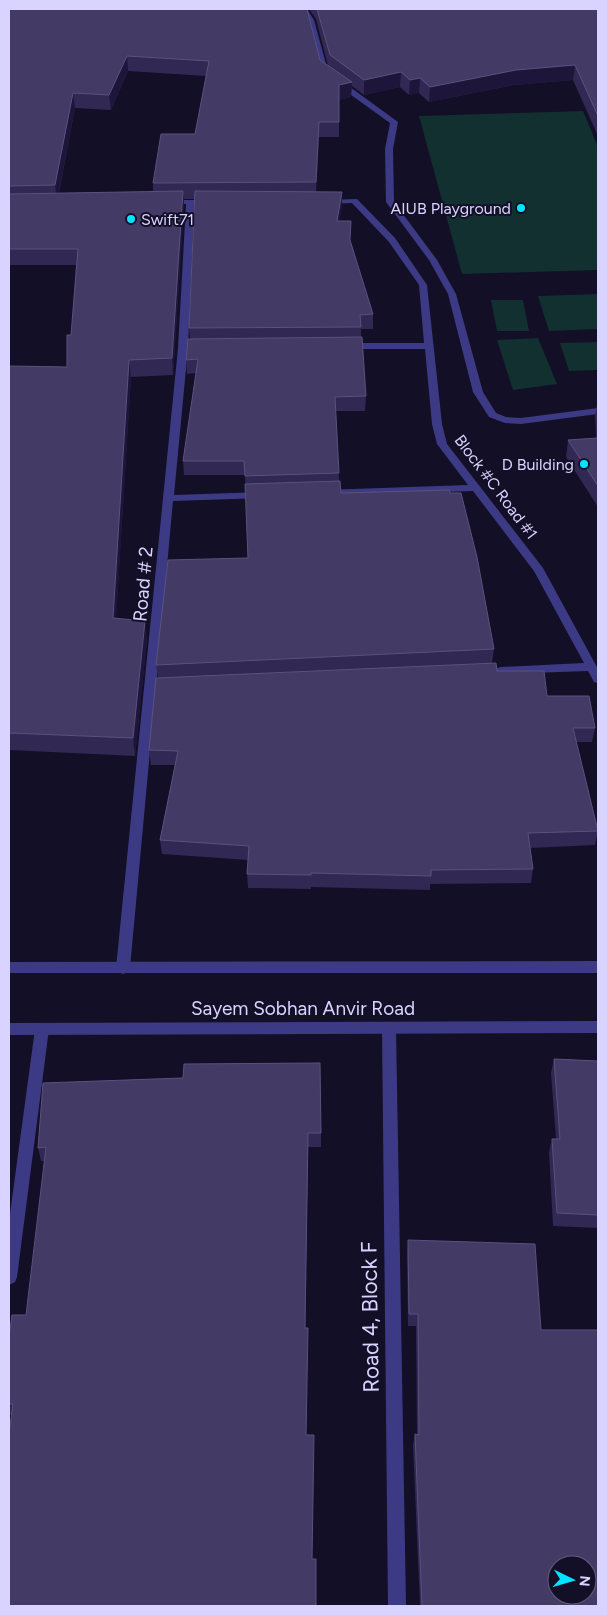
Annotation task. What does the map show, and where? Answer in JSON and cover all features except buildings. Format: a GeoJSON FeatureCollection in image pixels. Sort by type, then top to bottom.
{"type":"FeatureCollection","features":[{"type":"Feature","properties":{"kind":"street"},"geometry":{"type":"LineString","coordinates":[[304,9],[311,20],[325,72],[394,122],[389,149],[390,202],[433,260],[452,294],[478,392],[492,415],[505,420],[521,421],[598,412]]}},
{"type":"Feature","properties":{"kind":"street","name":"Block #C Road #1"},"geometry":{"type":"LineString","coordinates":[[316,202],[354,201],[392,240],[423,285],[437,424],[442,444],[539,570],[598,679]]}},
{"type":"Feature","properties":{"kind":"street","name":"Road # 2"},"geometry":{"type":"LineString","coordinates":[[123,968],[156,686],[169,498],[187,348],[190,202]]}},
{"type":"Feature","properties":{"kind":"street"},"geometry":{"type":"LineString","coordinates":[[162,203],[219,202]]}},
{"type":"Feature","properties":{"kind":"street"},"geometry":{"type":"LineString","coordinates":[[340,346],[429,346]]}},
{"type":"Feature","properties":{"kind":"street"},"geometry":{"type":"LineString","coordinates":[[318,494],[476,488]]}},
{"type":"Feature","properties":{"kind":"street"},"geometry":{"type":"LineString","coordinates":[[169,498],[268,495]]}},
{"type":"Feature","properties":{"kind":"street"},"geometry":{"type":"LineString","coordinates":[[491,672],[591,668]]}},
{"type":"Feature","properties":{"kind":"street"},"geometry":{"type":"LineString","coordinates":[[9,968],[598,967]]}},
{"type":"Feature","properties":{"kind":"street","name":"Sayem Sobhan Anvir Road"},"geometry":{"type":"LineString","coordinates":[[9,1029],[598,1027]]}},
{"type":"Feature","properties":{"kind":"street","name":"Road 4, Block F"},"geometry":{"type":"LineString","coordinates":[[388,1028],[397,1606]]}},
{"type":"Feature","properties":{"kind":"street"},"geometry":{"type":"LineString","coordinates":[[9,1277],[42,1029]]}},
{"type":"Feature","properties":{"kind":"green space","name":"AIUB Playground"},"geometry":{"type":"Polygon","coordinates":[[[583,111],[598,147],[598,270],[462,274],[419,116],[583,111]]]}},
{"type":"Feature","properties":{"kind":"green space"},"geometry":{"type":"Polygon","coordinates":[[[598,294],[598,329],[549,331],[538,296],[598,294]]]}},
{"type":"Feature","properties":{"kind":"green space"},"geometry":{"type":"Polygon","coordinates":[[[491,300],[523,300],[529,331],[497,331],[491,300]]]}},
{"type":"Feature","properties":{"kind":"green space"},"geometry":{"type":"Polygon","coordinates":[[[538,338],[557,384],[513,390],[497,340],[538,338]]]}},
{"type":"Feature","properties":{"kind":"green space"},"geometry":{"type":"Polygon","coordinates":[[[598,342],[598,370],[569,371],[560,343],[598,342]]]}},
{"type":"Feature","properties":{"kind":"place","name":"AIUB Playground"},"geometry":{"type":"Point","coordinates":[521,208]}},
{"type":"Feature","properties":{"kind":"place","name":"Swift71"},"geometry":{"type":"Point","coordinates":[131,219]}},
{"type":"Feature","properties":{"kind":"place","name":"D Building"},"geometry":{"type":"Point","coordinates":[584,464]}}]}
